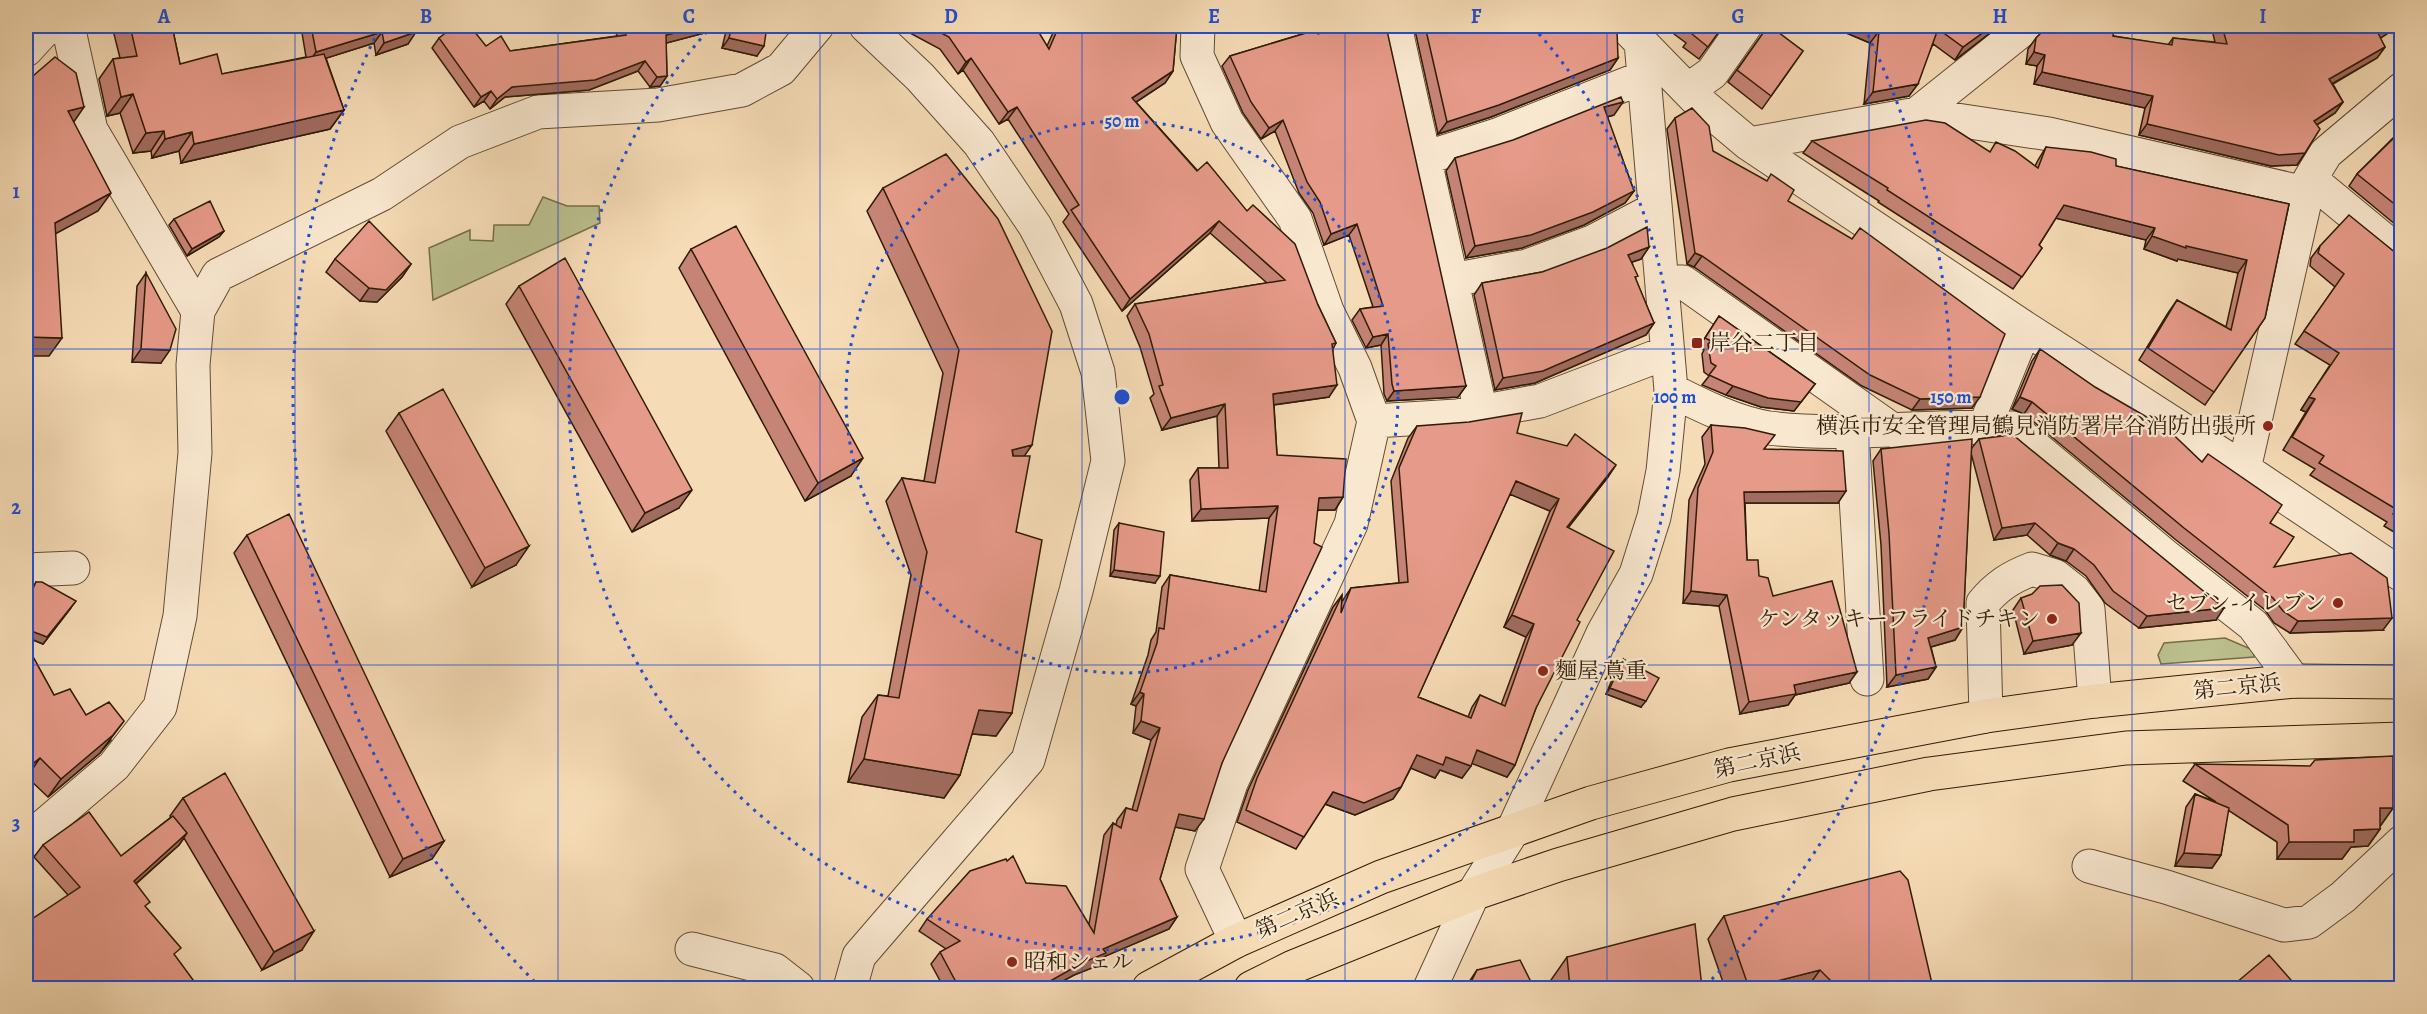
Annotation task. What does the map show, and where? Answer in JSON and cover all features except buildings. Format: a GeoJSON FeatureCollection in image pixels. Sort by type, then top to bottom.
{"type":"FeatureCollection","features":[{"type":"Feature","properties":{"kind":"highway","name":"第二京浜"},"geometry":{"type":"LineString","coordinates":[[1149,988],[1236,941],[1381,877],[1591,803],[1729,765],[1986,716],[2095,701],[2294,681],[2402,682]]}},
{"type":"Feature","properties":{"kind":"highway","name":"第二京浜"},"geometry":{"type":"LineString","coordinates":[[1251,988],[1293,967],[1473,894],[1558,865],[1733,814],[1929,774],[2126,748],[2397,745]]}},
{"type":"Feature","properties":{"kind":"street"},"geometry":{"type":"LineString","coordinates":[[26,50],[48,26]]}},
{"type":"Feature","properties":{"kind":"street"},"geometry":{"type":"LineString","coordinates":[[68,26],[91,130],[198,311]]}},
{"type":"Feature","properties":{"kind":"street"},"geometry":{"type":"LineString","coordinates":[[26,841],[114,766],[160,707],[180,616],[195,453],[193,365],[198,311],[218,275],[382,194],[460,142],[538,112],[658,105],[742,90],[781,69],[817,26]]}},
{"type":"Feature","properties":{"kind":"street"},"geometry":{"type":"LineString","coordinates":[[850,988],[859,956],[1028,760],[1076,591],[1108,461],[1098,372],[1076,304],[1035,226],[979,143],[920,77],[866,26]]}},
{"type":"Feature","properties":{"kind":"street"},"geometry":{"type":"LineString","coordinates":[[1198,26],[1197,56],[1201,65],[1227,122],[1295,219],[1327,311],[1355,368],[1374,421],[1351,524],[1231,783],[1202,869],[1236,941]]}},
{"type":"Feature","properties":{"kind":"street"},"geometry":{"type":"LineString","coordinates":[[1395,26],[1481,412]]}},
{"type":"Feature","properties":{"kind":"street"},"geometry":{"type":"LineString","coordinates":[[1688,90],[1712,73],[1745,26]]}},
{"type":"Feature","properties":{"kind":"street"},"geometry":{"type":"LineString","coordinates":[[1917,114],[2027,26]]}},
{"type":"Feature","properties":{"kind":"street"},"geometry":{"type":"LineString","coordinates":[[1633,34],[1688,90],[1749,144],[2402,575]]}},
{"type":"Feature","properties":{"kind":"street"},"geometry":{"type":"LineString","coordinates":[[1430,988],[1473,894],[1513,830],[1603,633],[1635,574],[1645,548],[1663,471],[1671,390],[1644,77],[1633,34]]}},
{"type":"Feature","properties":{"kind":"street"},"geometry":{"type":"LineString","coordinates":[[1425,158],[1497,135],[1644,77]]}},
{"type":"Feature","properties":{"kind":"street"},"geometry":{"type":"LineString","coordinates":[[2244,469],[2308,186],[2326,153],[2402,89]]}},
{"type":"Feature","properties":{"kind":"street"},"geometry":{"type":"LineString","coordinates":[[1749,144],[1917,114],[2049,134],[2308,186],[2402,255]]}},
{"type":"Feature","properties":{"kind":"street"},"geometry":{"type":"LineString","coordinates":[[1452,280],[1527,266],[1592,242],[1655,209]]}},
{"type":"Feature","properties":{"kind":"street"},"geometry":{"type":"LineString","coordinates":[[1662,281],[1683,282],[1894,430]]}},
{"type":"Feature","properties":{"kind":"street"},"geometry":{"type":"LineString","coordinates":[[1984,426],[2025,328]]}},
{"type":"Feature","properties":{"kind":"street"},"geometry":{"type":"LineString","coordinates":[[1374,421],[1457,417],[1540,401],[1668,352]]}},
{"type":"Feature","properties":{"kind":"street"},"geometry":{"type":"LineString","coordinates":[[1671,390],[1710,410],[1767,428],[1852,431],[1984,426],[2012,428],[2253,626],[2294,681]]}},
{"type":"Feature","properties":{"kind":"street"},"geometry":{"type":"LineString","coordinates":[[1852,431],[1867,680]]}},
{"type":"Feature","properties":{"kind":"street"},"geometry":{"type":"LineString","coordinates":[[26,570],[73,568]]}},
{"type":"Feature","properties":{"kind":"street"},"geometry":{"type":"LineString","coordinates":[[1986,716],[1983,603],[1994,590],[2011,577],[2032,569],[2055,576],[2074,591],[2088,609],[2095,701]]}},
{"type":"Feature","properties":{"kind":"street"},"geometry":{"type":"LineString","coordinates":[[2089,866],[2166,887],[2284,925],[2309,922],[2343,897],[2402,842]]}},
{"type":"Feature","properties":{"kind":"street"},"geometry":{"type":"LineString","coordinates":[[692,949],[775,970],[798,988]]}},
{"type":"Feature","properties":{"kind":"green space"},"geometry":{"type":"Polygon","coordinates":[[[543,197],[567,206],[599,206],[600,223],[433,300],[429,248],[470,230],[470,240],[493,241],[494,225],[529,225],[543,197]]]}},
{"type":"Feature","properties":{"kind":"green space"},"geometry":{"type":"Polygon","coordinates":[[[2225,638],[2253,650],[2254,657],[2161,664],[2158,655],[2164,643],[2225,638]]]}},
{"type":"Feature","properties":{"kind":"place","name":"岸谷二丁目"},"geometry":{"type":"Point","coordinates":[1697,343]}},
{"type":"Feature","properties":{"kind":"place","name":"横浜市安全管理局鶴見消防署岸谷消防出張所"},"geometry":{"type":"Point","coordinates":[2268,426]}},
{"type":"Feature","properties":{"kind":"place","name":"セブン-イレブン"},"geometry":{"type":"Point","coordinates":[2338,603]}},
{"type":"Feature","properties":{"kind":"place","name":"ケンタッキーフライドチキン"},"geometry":{"type":"Point","coordinates":[2052,619]}},
{"type":"Feature","properties":{"kind":"place","name":"麵屋 蔦重"},"geometry":{"type":"Point","coordinates":[1543,671]}},
{"type":"Feature","properties":{"kind":"place","name":"昭和シェル"},"geometry":{"type":"Point","coordinates":[1012,962]}}]}
